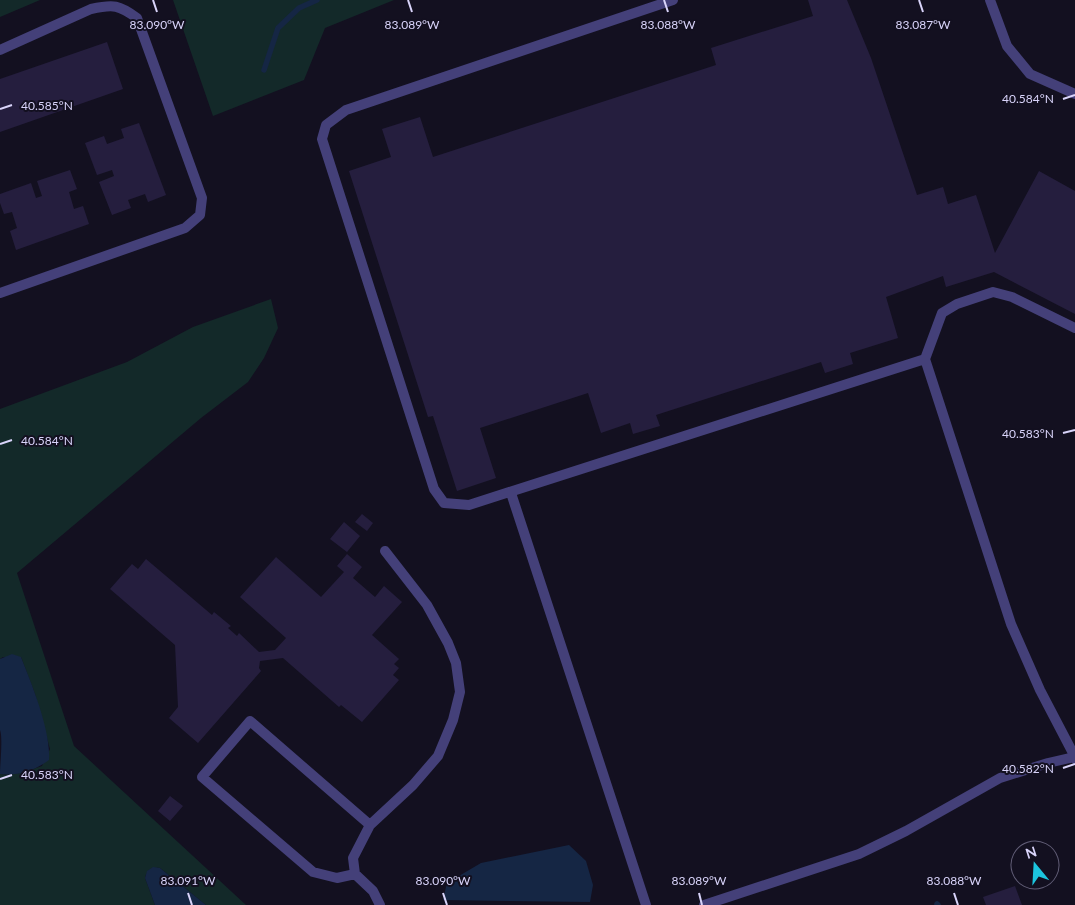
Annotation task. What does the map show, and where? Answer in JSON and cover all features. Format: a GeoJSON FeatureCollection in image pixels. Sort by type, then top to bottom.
{"type":"FeatureCollection","features":[{"type":"Feature","properties":{"kind":"lane"},"geometry":{"type":"LineString","coordinates":[[673,0],[346,110],[326,124],[322,139],[434,489],[444,503],[469,505],[926,359]]}},
{"type":"Feature","properties":{"kind":"lane"},"geometry":{"type":"LineString","coordinates":[[990,0],[1006,46],[1030,74],[1075,94]]}},
{"type":"Feature","properties":{"kind":"lane"},"geometry":{"type":"LineString","coordinates":[[0,50],[91,9],[104,6],[123,7],[137,18],[202,198],[200,215],[185,228],[0,293]]}},
{"type":"Feature","properties":{"kind":"lane"},"geometry":{"type":"LineString","coordinates":[[704,905],[859,854],[906,831],[1000,778],[1048,763],[1075,758],[1040,690],[1012,624],[926,359],[942,313],[956,304],[992,292],[1012,297],[1075,328]]}},
{"type":"Feature","properties":{"kind":"lane"},"geometry":{"type":"LineString","coordinates":[[511,492],[646,905]]}},
{"type":"Feature","properties":{"kind":"lane"},"geometry":{"type":"LineString","coordinates":[[380,905],[373,891],[355,874],[353,858],[370,825],[413,785],[438,756],[453,720],[460,692],[456,663],[448,642],[427,605],[385,551]]}},
{"type":"Feature","properties":{"kind":"lane"},"geometry":{"type":"LineString","coordinates":[[355,874],[337,878],[313,872],[202,777],[250,721],[370,825]]}},
{"type":"Feature","properties":{"kind":"green space"},"geometry":{"type":"Polygon","coordinates":[[[0,0],[40,0],[0,17],[0,0]]]}},
{"type":"Feature","properties":{"kind":"green space"},"geometry":{"type":"Polygon","coordinates":[[[173,0],[394,0],[325,28],[304,80],[213,116],[173,0]]]}},
{"type":"Feature","properties":{"kind":"green space"},"geometry":{"type":"Polygon","coordinates":[[[271,299],[278,328],[264,358],[248,382],[201,418],[17,573],[74,746],[246,905],[206,905],[160,868],[157,868],[150,870],[145,878],[155,905],[0,905],[0,774],[16,774],[42,766],[50,749],[35,694],[21,657],[3,657],[0,659],[0,409],[127,362],[193,327],[271,299]]]}},
{"type":"Feature","properties":{"kind":"water"},"geometry":{"type":"Polygon","coordinates":[[[12,654],[21,657],[35,694],[47,736],[49,760],[26,772],[0,774],[0,659],[12,654]]]}},
{"type":"Feature","properties":{"kind":"water"},"geometry":{"type":"Polygon","coordinates":[[[569,845],[586,861],[593,885],[590,902],[443,900],[447,883],[481,863],[569,845]]]}},
{"type":"Feature","properties":{"kind":"water"},"geometry":{"type":"Polygon","coordinates":[[[153,867],[160,868],[206,905],[155,905],[145,878],[147,871],[153,867]]]}},
{"type":"Feature","properties":{"kind":"building"},"geometry":{"type":"Polygon","coordinates":[[[808,0],[847,0],[871,58],[917,195],[943,187],[948,204],[976,195],[995,253],[1039,171],[1075,191],[1075,314],[994,272],[946,287],[943,276],[886,297],[898,338],[850,353],[853,364],[825,373],[821,362],[656,415],[660,426],[633,434],[630,423],[601,433],[588,393],[480,428],[496,478],[457,491],[433,416],[428,417],[349,171],[391,157],[382,129],[420,117],[433,157],[716,65],[711,48],[813,16],[808,0]]]}},
{"type":"Feature","properties":{"kind":"building"},"geometry":{"type":"Polygon","coordinates":[[[107,42],[123,89],[0,132],[0,79],[107,42]]]}},
{"type":"Feature","properties":{"kind":"building"},"geometry":{"type":"Polygon","coordinates":[[[139,123],[166,195],[148,202],[145,194],[128,200],[131,208],[112,215],[99,182],[114,176],[112,170],[97,175],[85,143],[104,136],[107,144],[124,138],[121,129],[139,123]]]}},
{"type":"Feature","properties":{"kind":"building"},"geometry":{"type":"Polygon","coordinates":[[[70,170],[77,189],[69,192],[74,209],[83,206],[89,224],[16,250],[10,231],[17,228],[12,212],[4,214],[0,203],[0,194],[31,183],[36,198],[42,196],[37,181],[70,170]]]}},
{"type":"Feature","properties":{"kind":"building"},"geometry":{"type":"Polygon","coordinates":[[[362,514],[373,523],[367,531],[355,522],[362,514]]]}},
{"type":"Feature","properties":{"kind":"building"},"geometry":{"type":"Polygon","coordinates":[[[344,522],[360,536],[347,552],[330,539],[344,522]]]}},
{"type":"Feature","properties":{"kind":"building"},"geometry":{"type":"Polygon","coordinates":[[[347,554],[362,567],[353,578],[375,597],[384,586],[402,602],[372,635],[399,659],[394,664],[399,668],[393,675],[399,680],[362,722],[341,705],[339,707],[283,658],[260,661],[259,668],[261,671],[198,743],[169,718],[178,707],[175,645],[110,589],[132,564],[138,569],[146,559],[212,615],[214,612],[231,626],[228,628],[237,636],[239,633],[259,652],[275,650],[286,638],[240,597],[276,557],[321,597],[344,572],[337,566],[347,554]]]}},
{"type":"Feature","properties":{"kind":"building"},"geometry":{"type":"Polygon","coordinates":[[[170,796],[183,806],[170,821],[158,811],[170,796]]]}},
{"type":"Feature","properties":{"kind":"building"},"geometry":{"type":"Polygon","coordinates":[[[1010,888],[1010,890],[1016,890],[1022,905],[986,905],[983,897],[1010,888]]]}},
{"type":"Feature","properties":{"kind":"waterway"},"geometry":{"type":"LineString","coordinates":[[264,70],[278,28],[299,8],[317,0]]}}]}
